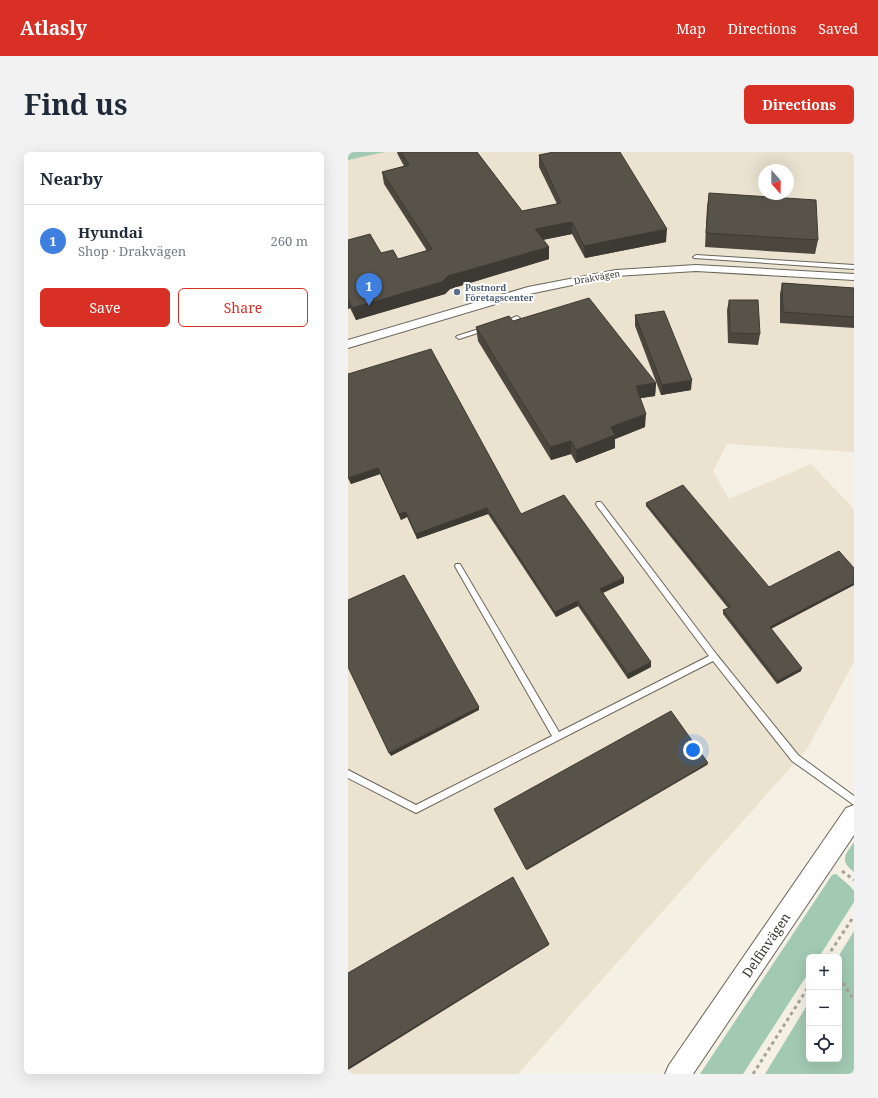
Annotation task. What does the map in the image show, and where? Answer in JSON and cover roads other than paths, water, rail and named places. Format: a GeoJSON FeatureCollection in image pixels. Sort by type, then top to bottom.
{"type":"FeatureCollection","features":[{"type":"Feature","properties":{"kind":"street","name":"Drakvägen"},"geometry":{"type":"LineString","coordinates":[[348,344],[528,291],[616,273],[696,268],[854,277]]}},
{"type":"Feature","properties":{"kind":"street","name":"Delfinvägen"},"geometry":{"type":"LineString","coordinates":[[678,1074],[854,816]]}},
{"type":"Feature","properties":{"kind":"lane"},"geometry":{"type":"LineString","coordinates":[[696,257],[854,267]]}},
{"type":"Feature","properties":{"kind":"lane"},"geometry":{"type":"LineString","coordinates":[[496,325],[517,318]]}},
{"type":"Feature","properties":{"kind":"lane"},"geometry":{"type":"LineString","coordinates":[[459,337],[489,327]]}},
{"type":"Feature","properties":{"kind":"lane"},"geometry":{"type":"LineString","coordinates":[[599,504],[714,657],[795,758],[854,801]]}},
{"type":"Feature","properties":{"kind":"lane"},"geometry":{"type":"LineString","coordinates":[[458,566],[556,737]]}},
{"type":"Feature","properties":{"kind":"lane"},"geometry":{"type":"LineString","coordinates":[[348,774],[416,809],[714,657]]}},
{"type":"Feature","properties":{"kind":"place","name":"Postnord Företagscenter"},"geometry":{"type":"Point","coordinates":[457,292]}},
{"type":"Feature","properties":{"kind":"place","name":"Hyundai"},"geometry":{"type":"Point","coordinates":[369,306]}}]}
